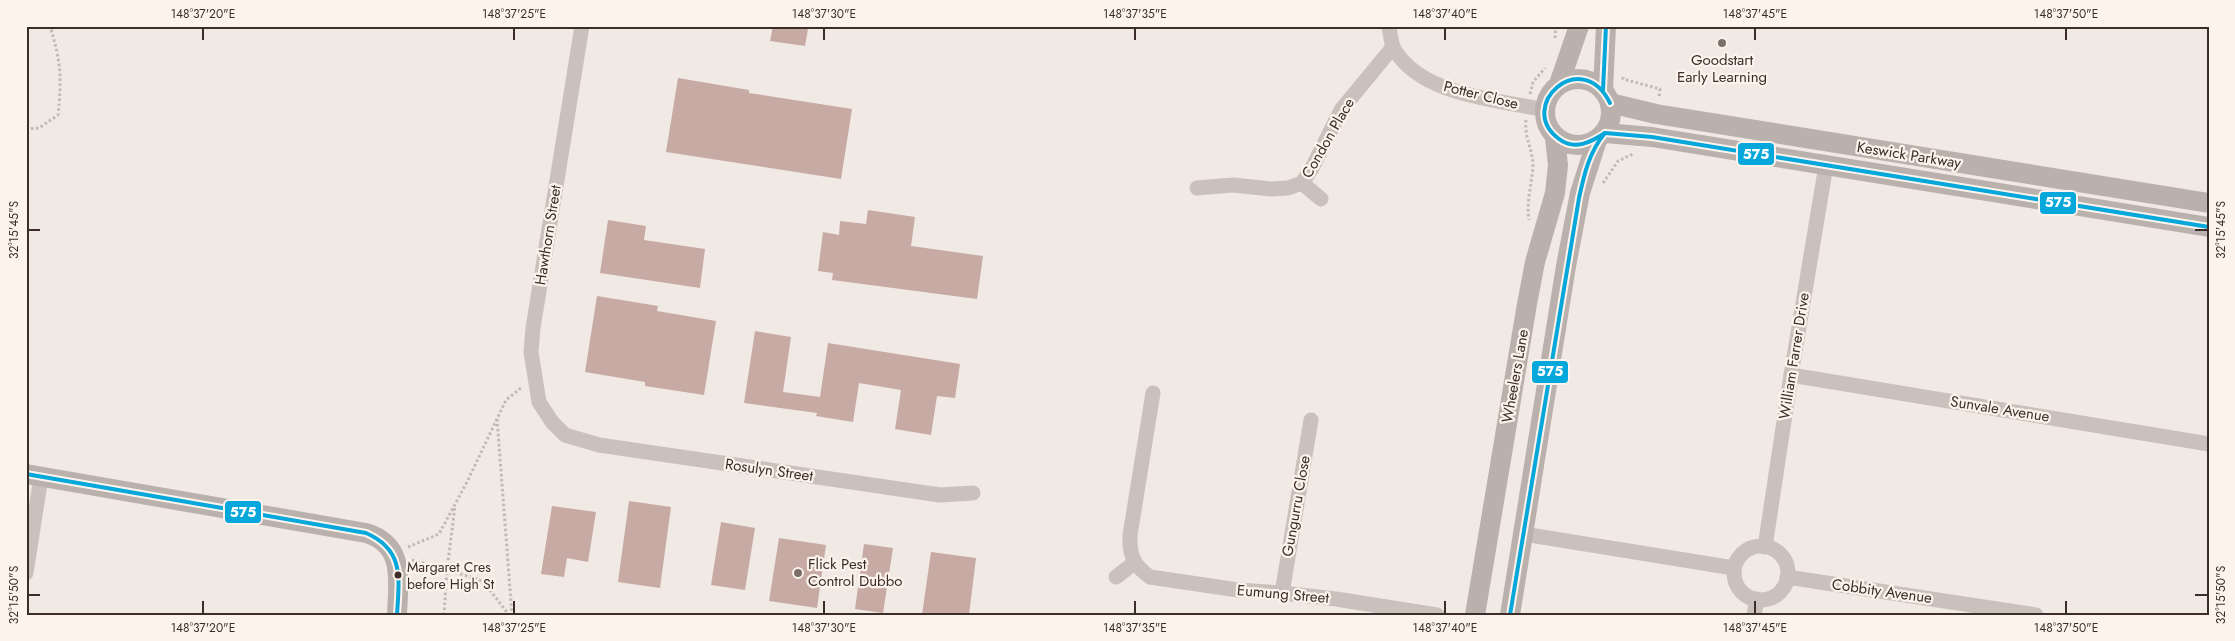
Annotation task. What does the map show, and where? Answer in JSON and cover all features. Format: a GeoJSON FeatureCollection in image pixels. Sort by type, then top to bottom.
{"type":"FeatureCollection","features":[{"type":"Feature","properties":{"kind":"street","name":"Hawthorn Street"},"geometry":{"type":"LineString","coordinates":[[565,435],[552,422],[540,402],[531,352],[532,328],[582,26]]}},
{"type":"Feature","properties":{"kind":"street"},"geometry":{"type":"LineString","coordinates":[[1389,26],[1393,48]]}},
{"type":"Feature","properties":{"kind":"street"},"geometry":{"type":"LineString","coordinates":[[1579,26],[1559,84],[1536,108],[1556,138],[1565,144],[1586,145],[1601,137]]}},
{"type":"Feature","properties":{"kind":"street"},"geometry":{"type":"LineString","coordinates":[[1510,615],[1571,238],[1580,193],[1601,137],[1610,124],[1611,113],[1606,96],[1606,26]]}},
{"type":"Feature","properties":{"kind":"street","name":"Potter Close"},"geometry":{"type":"LineString","coordinates":[[1393,48],[1407,65],[1425,79],[1447,89],[1536,108]]}},
{"type":"Feature","properties":{"kind":"street","name":"Condon Place"},"geometry":{"type":"LineString","coordinates":[[1197,188],[1233,184],[1271,189],[1288,188],[1302,183],[1312,168],[1341,110],[1354,92],[1393,48]]}},
{"type":"Feature","properties":{"kind":"street"},"geometry":{"type":"LineString","coordinates":[[1559,84],[1577,79],[1595,84],[1606,96]]}},
{"type":"Feature","properties":{"kind":"street","name":"Keswick Parkway"},"geometry":{"type":"LineString","coordinates":[[1606,96],[1666,116],[2209,203]]}},
{"type":"Feature","properties":{"kind":"street","name":"Keswick Parkway"},"geometry":{"type":"LineString","coordinates":[[1601,137],[1652,137],[2209,227]]}},
{"type":"Feature","properties":{"kind":"street","name":"Wheelers Lane"},"geometry":{"type":"LineString","coordinates":[[1475,615],[1530,287],[1535,262],[1555,193],[1558,165],[1556,138]]}},
{"type":"Feature","properties":{"kind":"street","name":"William Farrer Drive"},"geometry":{"type":"LineString","coordinates":[[1765,547],[1826,165]]}},
{"type":"Feature","properties":{"kind":"street","name":"Condon Place"},"geometry":{"type":"LineString","coordinates":[[1302,183],[1321,199]]}},
{"type":"Feature","properties":{"kind":"street","name":"Sunvale Avenue"},"geometry":{"type":"LineString","coordinates":[[1791,375],[2209,444]]}},
{"type":"Feature","properties":{"kind":"street"},"geometry":{"type":"LineString","coordinates":[[1116,577],[1134,563],[1129,549],[1130,536],[1153,393]]}},
{"type":"Feature","properties":{"kind":"street","name":"Gungurru Close"},"geometry":{"type":"LineString","coordinates":[[1282,593],[1311,420]]}},
{"type":"Feature","properties":{"kind":"street","name":"Rosulyn Street"},"geometry":{"type":"LineString","coordinates":[[565,435],[599,445],[940,495],[973,493]]}},
{"type":"Feature","properties":{"kind":"street"},"geometry":{"type":"LineString","coordinates":[[26,573],[34,475],[378,536],[391,549],[398,582],[396,615]]}},
{"type":"Feature","properties":{"kind":"street"},"geometry":{"type":"LineString","coordinates":[[1523,534],[1734,568]]}},
{"type":"Feature","properties":{"kind":"street"},"geometry":{"type":"LineString","coordinates":[[1765,547],[1773,549],[1785,561],[1787,577],[1784,585],[1773,597],[1757,599],[1748,597],[1736,585],[1734,568],[1737,560],[1749,549],[1765,547]]}},
{"type":"Feature","properties":{"kind":"street","name":"Eumung Street"},"geometry":{"type":"LineString","coordinates":[[1134,563],[1141,571],[1156,578],[1238,590],[1282,593],[1438,615]]}},
{"type":"Feature","properties":{"kind":"street","name":"Cobbity Avenue"},"geometry":{"type":"LineString","coordinates":[[1787,577],[1987,611],[2036,615]]}},
{"type":"Feature","properties":{"kind":"street"},"geometry":{"type":"LineString","coordinates":[[1754,615],[1757,599]]}},
{"type":"Feature","properties":{"kind":"path"},"geometry":{"type":"LineString","coordinates":[[26,129],[39,128],[58,115],[62,84],[58,54],[50,26]]}},
{"type":"Feature","properties":{"kind":"path"},"geometry":{"type":"LineString","coordinates":[[1554,42],[1556,26]]}},
{"type":"Feature","properties":{"kind":"path"},"geometry":{"type":"LineString","coordinates":[[1530,227],[1527,209],[1533,165],[1526,134],[1536,108],[1533,82],[1546,66]]}},
{"type":"Feature","properties":{"kind":"path"},"geometry":{"type":"LineString","coordinates":[[391,549],[439,534],[506,400],[534,377]]}},
{"type":"Feature","properties":{"kind":"path"},"geometry":{"type":"LineString","coordinates":[[497,419],[510,615]]}},
{"type":"Feature","properties":{"kind":"path"},"geometry":{"type":"LineString","coordinates":[[444,615],[455,504]]}},
{"type":"Feature","properties":{"kind":"path"},"geometry":{"type":"LineString","coordinates":[[391,549],[482,581],[510,615]]}},
{"type":"Feature","properties":{"kind":"building"},"geometry":{"type":"Polygon","coordinates":[[[773,26],[808,29],[805,46],[770,41],[773,26]]]}},
{"type":"Feature","properties":{"kind":"building"},"geometry":{"type":"Polygon","coordinates":[[[678,78],[749,90],[749,93],[852,109],[841,179],[666,152],[678,78]]]}},
{"type":"Feature","properties":{"kind":"building"},"geometry":{"type":"Polygon","coordinates":[[[868,210],[915,217],[911,246],[983,256],[977,299],[832,280],[833,273],[818,271],[823,232],[839,235],[840,221],[866,224],[868,210]]]}},
{"type":"Feature","properties":{"kind":"building"},"geometry":{"type":"Polygon","coordinates":[[[608,220],[646,226],[644,240],[705,249],[700,288],[600,273],[608,220]]]}},
{"type":"Feature","properties":{"kind":"building"},"geometry":{"type":"Polygon","coordinates":[[[597,296],[658,306],[657,311],[716,321],[704,395],[645,386],[645,382],[585,372],[597,296]]]}},
{"type":"Feature","properties":{"kind":"building"},"geometry":{"type":"Polygon","coordinates":[[[755,331],[791,337],[783,392],[820,397],[828,343],[960,364],[955,398],[937,396],[931,435],[895,429],[901,390],[859,383],[853,422],[816,416],[817,413],[744,403],[755,331]]]}},
{"type":"Feature","properties":{"kind":"building"},"geometry":{"type":"Polygon","coordinates":[[[629,501],[671,507],[660,588],[618,582],[629,501]]]}},
{"type":"Feature","properties":{"kind":"building"},"geometry":{"type":"Polygon","coordinates":[[[552,506],[596,512],[588,562],[567,558],[564,577],[541,574],[552,506]]]}},
{"type":"Feature","properties":{"kind":"building"},"geometry":{"type":"Polygon","coordinates":[[[721,522],[755,528],[745,590],[711,585],[721,522]]]}},
{"type":"Feature","properties":{"kind":"building","name":"Flick Pest Control Dubbo"},"geometry":{"type":"Polygon","coordinates":[[[779,538],[826,545],[817,608],[769,601],[779,538]]]}},
{"type":"Feature","properties":{"kind":"building"},"geometry":{"type":"Polygon","coordinates":[[[864,544],[893,548],[883,613],[855,609],[864,544]]]}},
{"type":"Feature","properties":{"kind":"building"},"geometry":{"type":"Polygon","coordinates":[[[931,552],[976,558],[969,615],[922,615],[931,552]]]}},
{"type":"Feature","properties":{"kind":"transit line","name":"575"},"geometry":{"type":"LineString","coordinates":[[1603,90],[1606,26]]}},
{"type":"Feature","properties":{"kind":"transit line","name":"575"},"geometry":{"type":"LineString","coordinates":[[1605,133],[1583,144],[1565,143],[1547,126],[1544,112],[1548,98],[1557,87],[1570,80],[1584,80],[1598,87],[1610,103]]}},
{"type":"Feature","properties":{"kind":"transit line","name":"575"},"geometry":{"type":"LineString","coordinates":[[1605,133],[1652,137],[2209,227]]}},
{"type":"Feature","properties":{"kind":"transit line","name":"575"},"geometry":{"type":"LineString","coordinates":[[1510,615],[1579,198],[1591,156],[1605,133]]}},
{"type":"Feature","properties":{"kind":"transit line","name":"575"},"geometry":{"type":"LineString","coordinates":[[26,474],[366,533],[379,540],[388,548],[397,567],[397,615]]}},
{"type":"Feature","properties":{"kind":"place","name":"Goodstart Early Learning"},"geometry":{"type":"Point","coordinates":[1722,43]}},
{"type":"Feature","properties":{"kind":"place","name":"Flick Pest Control Dubbo"},"geometry":{"type":"Point","coordinates":[798,573]}},
{"type":"Feature","properties":{"kind":"place","name":"Margaret Cres before High St"},"geometry":{"type":"Point","coordinates":[398,575]}}]}
